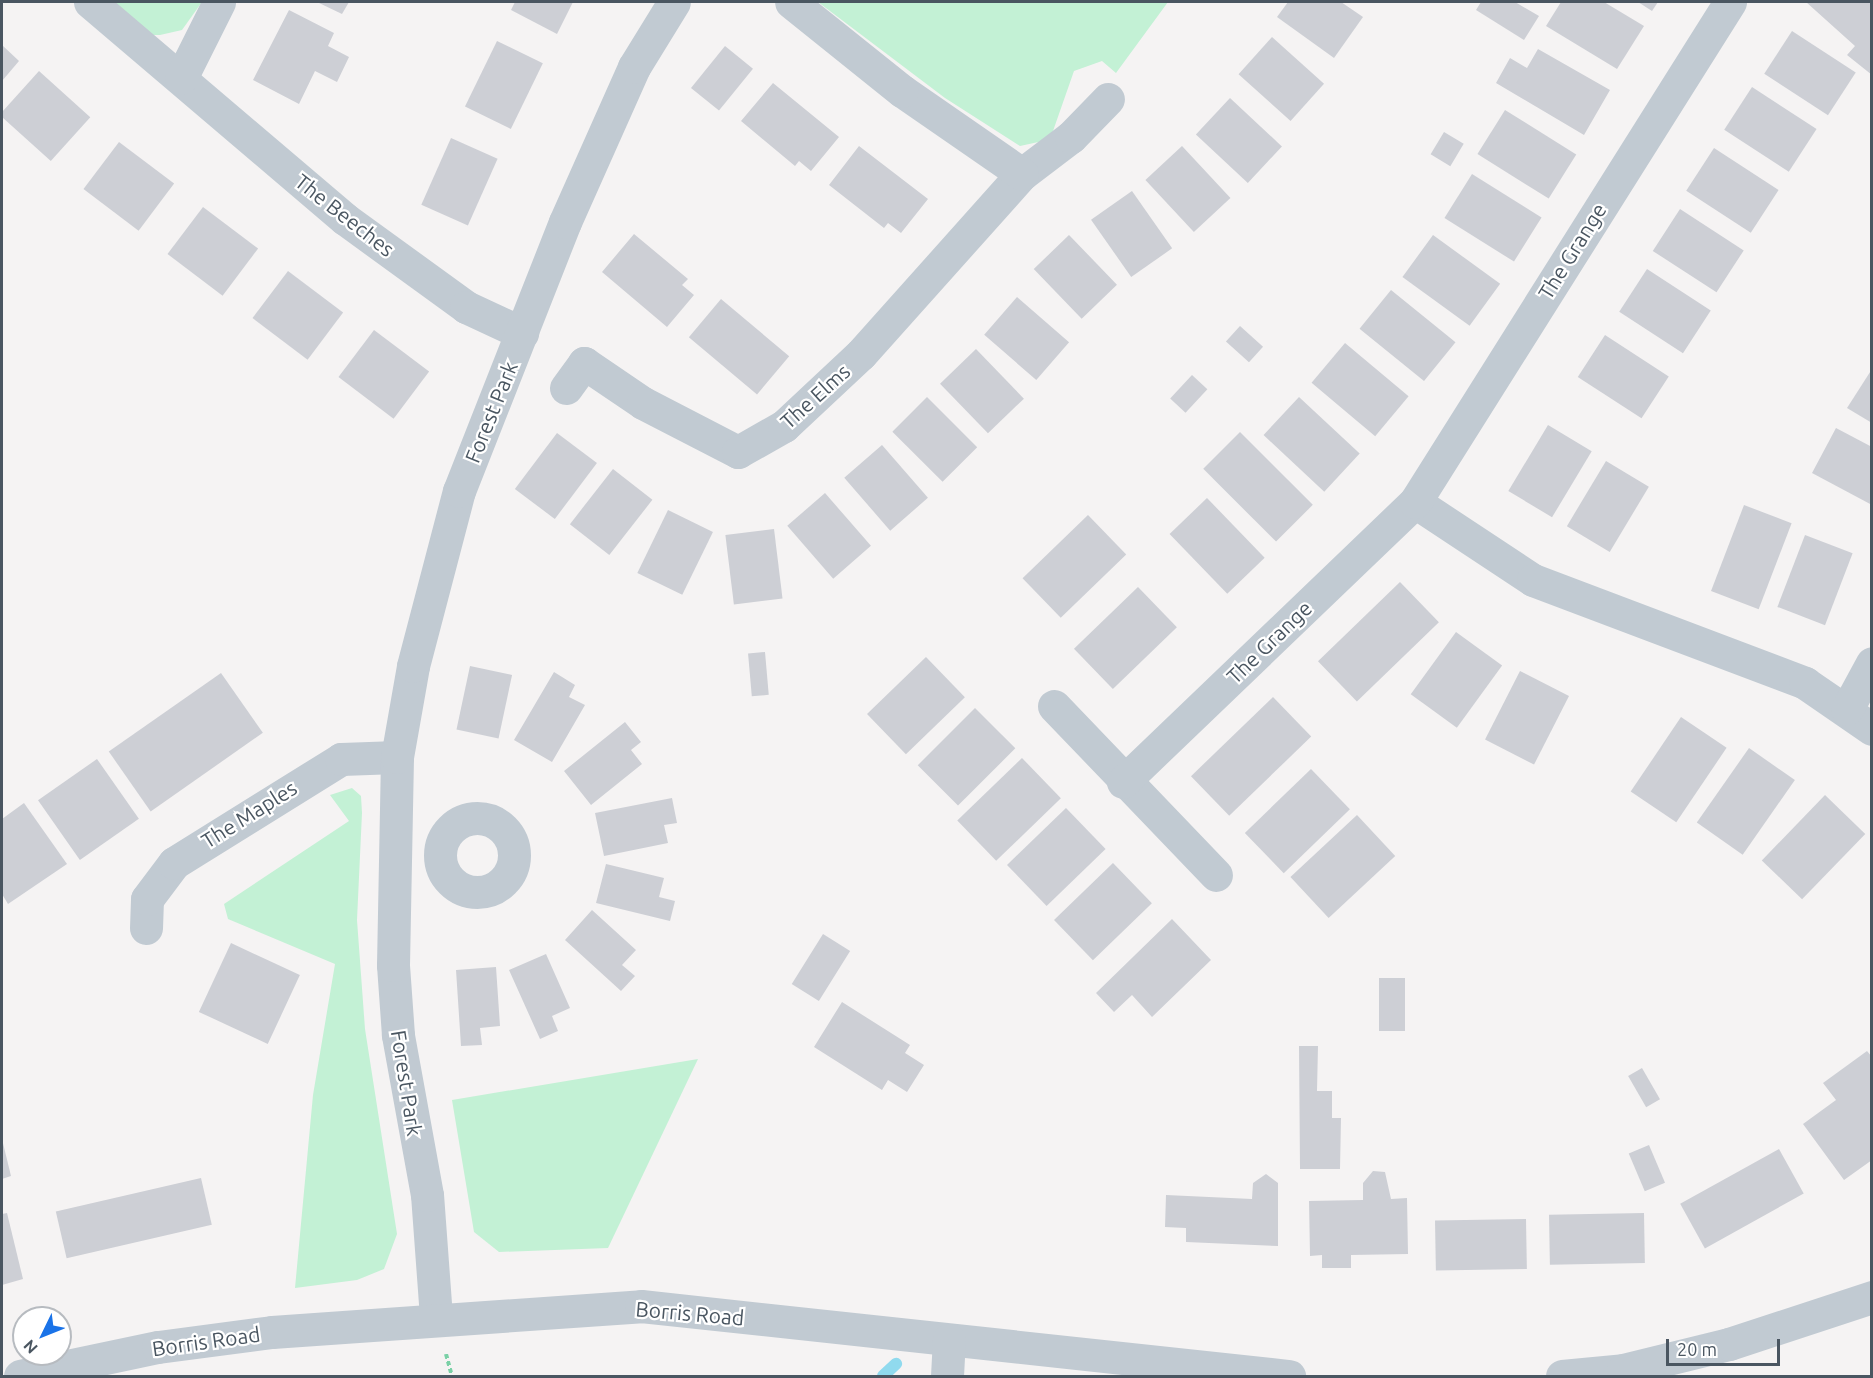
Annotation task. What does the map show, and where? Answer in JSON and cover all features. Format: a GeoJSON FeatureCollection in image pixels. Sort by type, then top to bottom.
{"type":"FeatureCollection","features":[{"type":"Feature","properties":{"kind":"street","name":"The Beeches"},"geometry":{"type":"LineString","coordinates":[[90,2],[345,219],[466,307],[522,333]]}},
{"type":"Feature","properties":{"kind":"street"},"geometry":{"type":"LineString","coordinates":[[181,78],[219,2]]}},
{"type":"Feature","properties":{"kind":"street","name":"Forest Park"},"geometry":{"type":"LineString","coordinates":[[436,1317],[426,1195],[398,1035],[391,894],[397,757],[435,570],[459,491],[600,141],[634,67],[674,2]]}},
{"type":"Feature","properties":{"kind":"street"},"geometry":{"type":"LineString","coordinates":[[791,2],[902,91],[1022,174]]}},
{"type":"Feature","properties":{"kind":"street","name":"The Grange"},"geometry":{"type":"LineString","coordinates":[[1123,782],[1415,502],[1730,2]]}},
{"type":"Feature","properties":{"kind":"street","name":"The Elms"},"geometry":{"type":"LineString","coordinates":[[566,388],[584,363],[643,403],[738,452],[784,426],[861,354],[1022,174],[1108,99]]}},
{"type":"Feature","properties":{"kind":"street"},"geometry":{"type":"LineString","coordinates":[[1415,502],[1533,580],[1805,683],[1859,719],[1872,663]]}},
{"type":"Feature","properties":{"kind":"street"},"geometry":{"type":"LineString","coordinates":[[1054,706],[1123,782],[1216,875]]}},
{"type":"Feature","properties":{"kind":"street","name":"The Maples"},"geometry":{"type":"LineString","coordinates":[[146,928],[147,899],[174,863],[341,759],[397,757]]}},
{"type":"Feature","properties":{"kind":"street"},"geometry":{"type":"LineString","coordinates":[[394,849],[440,850]]}},
{"type":"Feature","properties":{"kind":"street"},"geometry":{"type":"LineString","coordinates":[[1562,1377],[1623,1370],[1729,1344],[1872,1297]]}},
{"type":"Feature","properties":{"kind":"street","name":"Borris Road"},"geometry":{"type":"LineString","coordinates":[[20,1377],[158,1347],[436,1317],[641,1306],[1289,1377]]}},
{"type":"Feature","properties":{"kind":"street"},"geometry":{"type":"LineString","coordinates":[[947,1377],[949,1340]]}},
{"type":"Feature","properties":{"kind":"green space"},"geometry":{"type":"Polygon","coordinates":[[[112,2],[202,2],[182,30],[151,35],[112,2]]]}},
{"type":"Feature","properties":{"kind":"green space"},"geometry":{"type":"Polygon","coordinates":[[[818,2],[1168,2],[1116,73],[1102,61],[1074,71],[1053,131],[1043,141],[1020,146],[945,98],[818,2]]]}},
{"type":"Feature","properties":{"kind":"green space"},"geometry":{"type":"Polygon","coordinates":[[[352,788],[361,796],[362,813],[357,920],[365,1029],[397,1234],[384,1269],[357,1280],[295,1288],[313,1095],[335,964],[228,919],[224,904],[349,821],[330,795],[352,788]]]}},
{"type":"Feature","properties":{"kind":"green space"},"geometry":{"type":"Polygon","coordinates":[[[698,1059],[608,1248],[499,1252],[474,1232],[452,1100],[698,1059]]]}},
{"type":"Feature","properties":{"kind":"building"},"geometry":{"type":"Polygon","coordinates":[[[317,2],[349,2],[342,14],[317,2]]]}},
{"type":"Feature","properties":{"kind":"building"},"geometry":{"type":"Polygon","coordinates":[[[515,2],[573,2],[557,34],[511,10],[515,2]]]}},
{"type":"Feature","properties":{"kind":"building"},"geometry":{"type":"Polygon","coordinates":[[[1288,2],[1341,2],[1363,17],[1334,58],[1277,17],[1288,2]]]}},
{"type":"Feature","properties":{"kind":"building"},"geometry":{"type":"Polygon","coordinates":[[[1481,2],[1515,2],[1539,16],[1524,40],[1476,10],[1481,2]]]}},
{"type":"Feature","properties":{"kind":"building"},"geometry":{"type":"Polygon","coordinates":[[[1561,2],[1604,2],[1644,26],[1617,69],[1546,26],[1561,2]]]}},
{"type":"Feature","properties":{"kind":"building"},"geometry":{"type":"Polygon","coordinates":[[[1638,2],[1658,2],[1652,11],[1638,2]]]}},
{"type":"Feature","properties":{"kind":"building"},"geometry":{"type":"Polygon","coordinates":[[[1806,2],[1872,2],[1872,75],[1847,55],[1855,46],[1806,2]]]}},
{"type":"Feature","properties":{"kind":"building"},"geometry":{"type":"Polygon","coordinates":[[[289,10],[334,33],[328,46],[349,57],[337,82],[315,71],[299,104],[253,80],[289,10]]]}},
{"type":"Feature","properties":{"kind":"building"},"geometry":{"type":"Polygon","coordinates":[[[1792,31],[1856,72],[1828,115],[1764,74],[1792,31]]]}},
{"type":"Feature","properties":{"kind":"building"},"geometry":{"type":"Polygon","coordinates":[[[1272,37],[1324,84],[1291,121],[1239,74],[1272,37]]]}},
{"type":"Feature","properties":{"kind":"building"},"geometry":{"type":"Polygon","coordinates":[[[497,41],[543,63],[511,129],[465,107],[497,41]]]}},
{"type":"Feature","properties":{"kind":"building"},"geometry":{"type":"Polygon","coordinates":[[[2,45],[19,61],[2,81],[2,45]]]}},
{"type":"Feature","properties":{"kind":"building"},"geometry":{"type":"Polygon","coordinates":[[[725,46],[753,69],[719,111],[691,88],[725,46]]]}},
{"type":"Feature","properties":{"kind":"building"},"geometry":{"type":"Polygon","coordinates":[[[1538,49],[1610,90],[1584,135],[1496,83],[1510,58],[1527,68],[1538,49]]]}},
{"type":"Feature","properties":{"kind":"building"},"geometry":{"type":"Polygon","coordinates":[[[39,71],[90,117],[51,161],[2,117],[2,112],[39,71]]]}},
{"type":"Feature","properties":{"kind":"building"},"geometry":{"type":"Polygon","coordinates":[[[773,83],[839,137],[811,171],[799,161],[795,166],[741,121],[773,83]]]}},
{"type":"Feature","properties":{"kind":"building"},"geometry":{"type":"Polygon","coordinates":[[[1752,87],[1817,129],[1789,172],[1724,130],[1752,87]]]}},
{"type":"Feature","properties":{"kind":"building"},"geometry":{"type":"Polygon","coordinates":[[[1230,98],[1282,146],[1248,183],[1196,135],[1230,98]]]}},
{"type":"Feature","properties":{"kind":"building"},"geometry":{"type":"Polygon","coordinates":[[[1505,110],[1576,155],[1549,199],[1477,154],[1505,110]]]}},
{"type":"Feature","properties":{"kind":"building"},"geometry":{"type":"Polygon","coordinates":[[[1444,132],[1464,144],[1450,166],[1431,154],[1444,132]]]}},
{"type":"Feature","properties":{"kind":"building"},"geometry":{"type":"Polygon","coordinates":[[[451,138],[498,159],[468,225],[421,205],[451,138]]]}},
{"type":"Feature","properties":{"kind":"building"},"geometry":{"type":"Polygon","coordinates":[[[119,142],[174,184],[139,231],[83,189],[119,142]]]}},
{"type":"Feature","properties":{"kind":"building"},"geometry":{"type":"Polygon","coordinates":[[[859,146],[928,199],[901,233],[888,223],[884,228],[829,185],[859,146]]]}},
{"type":"Feature","properties":{"kind":"building"},"geometry":{"type":"Polygon","coordinates":[[[1182,146],[1230,198],[1194,232],[1145,180],[1182,146]]]}},
{"type":"Feature","properties":{"kind":"building"},"geometry":{"type":"Polygon","coordinates":[[[1714,148],[1779,190],[1751,233],[1686,191],[1714,148]]]}},
{"type":"Feature","properties":{"kind":"building"},"geometry":{"type":"Polygon","coordinates":[[[1472,174],[1542,217],[1514,262],[1444,218],[1472,174]]]}},
{"type":"Feature","properties":{"kind":"building"},"geometry":{"type":"Polygon","coordinates":[[[1132,191],[1172,248],[1131,277],[1091,220],[1132,191]]]}},
{"type":"Feature","properties":{"kind":"building"},"geometry":{"type":"Polygon","coordinates":[[[203,207],[258,249],[223,296],[167,254],[203,207]]]}},
{"type":"Feature","properties":{"kind":"building"},"geometry":{"type":"Polygon","coordinates":[[[1680,209],[1744,250],[1717,292],[1653,251],[1680,209]]]}},
{"type":"Feature","properties":{"kind":"building"},"geometry":{"type":"Polygon","coordinates":[[[634,234],[688,279],[682,285],[694,295],[667,327],[602,272],[634,234]]]}},
{"type":"Feature","properties":{"kind":"building"},"geometry":{"type":"Polygon","coordinates":[[[1069,235],[1117,285],[1082,319],[1034,269],[1069,235]]]}},
{"type":"Feature","properties":{"kind":"building"},"geometry":{"type":"Polygon","coordinates":[[[1433,235],[1500,284],[1470,326],[1402,277],[1433,235]]]}},
{"type":"Feature","properties":{"kind":"building"},"geometry":{"type":"Polygon","coordinates":[[[1647,269],[1711,310],[1683,353],[1619,312],[1647,269]]]}},
{"type":"Feature","properties":{"kind":"building"},"geometry":{"type":"Polygon","coordinates":[[[288,271],[343,313],[308,360],[252,318],[288,271]]]}},
{"type":"Feature","properties":{"kind":"building"},"geometry":{"type":"Polygon","coordinates":[[[1391,290],[1456,342],[1424,381],[1360,329],[1391,290]]]}},
{"type":"Feature","properties":{"kind":"building"},"geometry":{"type":"Polygon","coordinates":[[[1017,297],[1069,342],[1036,380],[984,335],[1017,297]]]}},
{"type":"Feature","properties":{"kind":"building"},"geometry":{"type":"Polygon","coordinates":[[[721,299],[789,356],[757,395],[689,337],[721,299]]]}},
{"type":"Feature","properties":{"kind":"building"},"geometry":{"type":"Polygon","coordinates":[[[1240,326],[1263,347],[1249,362],[1226,342],[1240,326]]]}},
{"type":"Feature","properties":{"kind":"building"},"geometry":{"type":"Polygon","coordinates":[[[374,330],[429,372],[394,419],[338,377],[374,330]]]}},
{"type":"Feature","properties":{"kind":"building"},"geometry":{"type":"Polygon","coordinates":[[[1605,335],[1669,376],[1642,418],[1578,377],[1605,335]]]}},
{"type":"Feature","properties":{"kind":"building"},"geometry":{"type":"Polygon","coordinates":[[[1345,343],[1409,396],[1375,436],[1312,383],[1345,343]]]}},
{"type":"Feature","properties":{"kind":"building"},"geometry":{"type":"Polygon","coordinates":[[[976,349],[1024,399],[988,433],[940,384],[976,349]]]}},
{"type":"Feature","properties":{"kind":"building"},"geometry":{"type":"Polygon","coordinates":[[[1872,369],[1872,423],[1847,408],[1872,369]]]}},
{"type":"Feature","properties":{"kind":"building"},"geometry":{"type":"Polygon","coordinates":[[[1192,375],[1207,389],[1186,413],[1170,398],[1192,375]]]}},
{"type":"Feature","properties":{"kind":"building"},"geometry":{"type":"Polygon","coordinates":[[[927,397],[977,447],[943,482],[892,432],[927,397]]]}},
{"type":"Feature","properties":{"kind":"building"},"geometry":{"type":"Polygon","coordinates":[[[1299,397],[1360,454],[1324,492],[1264,435],[1299,397]]]}},
{"type":"Feature","properties":{"kind":"building"},"geometry":{"type":"Polygon","coordinates":[[[1548,425],[1592,451],[1552,517],[1508,491],[1548,425]]]}},
{"type":"Feature","properties":{"kind":"building"},"geometry":{"type":"Polygon","coordinates":[[[1836,428],[1872,447],[1872,505],[1812,473],[1836,428]]]}},
{"type":"Feature","properties":{"kind":"building"},"geometry":{"type":"Polygon","coordinates":[[[1240,432],[1313,505],[1276,542],[1203,469],[1240,432]]]}},
{"type":"Feature","properties":{"kind":"building"},"geometry":{"type":"Polygon","coordinates":[[[557,433],[597,463],[555,519],[515,489],[557,433]]]}},
{"type":"Feature","properties":{"kind":"building"},"geometry":{"type":"Polygon","coordinates":[[[882,445],[928,498],[890,531],[844,478],[882,445]]]}},
{"type":"Feature","properties":{"kind":"building"},"geometry":{"type":"Polygon","coordinates":[[[1606,461],[1649,487],[1610,552],[1567,526],[1606,461]]]}},
{"type":"Feature","properties":{"kind":"building"},"geometry":{"type":"Polygon","coordinates":[[[613,469],[652,500],[609,555],[570,524],[613,469]]]}},
{"type":"Feature","properties":{"kind":"building"},"geometry":{"type":"Polygon","coordinates":[[[825,493],[871,546],[833,579],[787,526],[825,493]]]}},
{"type":"Feature","properties":{"kind":"building"},"geometry":{"type":"Polygon","coordinates":[[[1207,498],[1265,558],[1227,594],[1170,534],[1207,498]]]}},
{"type":"Feature","properties":{"kind":"building"},"geometry":{"type":"Polygon","coordinates":[[[1744,505],[1792,523],[1759,609],[1711,591],[1744,505]]]}},
{"type":"Feature","properties":{"kind":"building"},"geometry":{"type":"Polygon","coordinates":[[[668,510],[713,532],[682,595],[637,573],[668,510]]]}},
{"type":"Feature","properties":{"kind":"building"},"geometry":{"type":"Polygon","coordinates":[[[1088,515],[1126,555],[1061,618],[1023,578],[1088,515]]]}},
{"type":"Feature","properties":{"kind":"building"},"geometry":{"type":"Polygon","coordinates":[[[774,529],[783,598],[734,604],[725,535],[774,529]]]}},
{"type":"Feature","properties":{"kind":"building"},"geometry":{"type":"Polygon","coordinates":[[[1805,535],[1853,553],[1825,625],[1777,607],[1805,535]]]}},
{"type":"Feature","properties":{"kind":"building"},"geometry":{"type":"Polygon","coordinates":[[[1400,582],[1439,622],[1357,701],[1318,661],[1400,582]]]}},
{"type":"Feature","properties":{"kind":"building"},"geometry":{"type":"Polygon","coordinates":[[[1138,587],[1177,627],[1113,689],[1074,649],[1138,587]]]}},
{"type":"Feature","properties":{"kind":"building"},"geometry":{"type":"Polygon","coordinates":[[[1456,632],[1502,666],[1457,728],[1411,694],[1456,632]]]}},
{"type":"Feature","properties":{"kind":"building"},"geometry":{"type":"Polygon","coordinates":[[[765,652],[769,695],[752,696],[748,653],[765,652]]]}},
{"type":"Feature","properties":{"kind":"building"},"geometry":{"type":"Polygon","coordinates":[[[926,657],[965,697],[906,754],[867,714],[926,657]]]}},
{"type":"Feature","properties":{"kind":"building"},"geometry":{"type":"Polygon","coordinates":[[[470,666],[512,675],[499,739],[456,730],[470,666]]]}},
{"type":"Feature","properties":{"kind":"building"},"geometry":{"type":"Polygon","coordinates":[[[1520,671],[1569,696],[1534,765],[1485,740],[1520,671]]]}},
{"type":"Feature","properties":{"kind":"building"},"geometry":{"type":"Polygon","coordinates":[[[554,672],[575,685],[569,697],[585,705],[552,762],[514,740],[554,672]]]}},
{"type":"Feature","properties":{"kind":"building"},"geometry":{"type":"Polygon","coordinates":[[[221,673],[263,733],[151,811],[109,752],[221,673]]]}},
{"type":"Feature","properties":{"kind":"building"},"geometry":{"type":"Polygon","coordinates":[[[1273,697],[1311,737],[1229,816],[1191,776],[1273,697]]]}},
{"type":"Feature","properties":{"kind":"building"},"geometry":{"type":"Polygon","coordinates":[[[975,708],[1015,748],[958,806],[918,765],[975,708]]]}},
{"type":"Feature","properties":{"kind":"building"},"geometry":{"type":"Polygon","coordinates":[[[1681,717],[1727,748],[1676,822],[1631,792],[1681,717]]]}},
{"type":"Feature","properties":{"kind":"building"},"geometry":{"type":"Polygon","coordinates":[[[625,722],[641,742],[631,750],[642,764],[591,805],[564,771],[625,722]]]}},
{"type":"Feature","properties":{"kind":"building"},"geometry":{"type":"Polygon","coordinates":[[[1749,748],[1795,780],[1743,855],[1697,823],[1749,748]]]}},
{"type":"Feature","properties":{"kind":"building"},"geometry":{"type":"Polygon","coordinates":[[[1022,758],[1061,798],[996,861],[957,821],[1022,758]]]}},
{"type":"Feature","properties":{"kind":"building"},"geometry":{"type":"Polygon","coordinates":[[[97,759],[139,819],[80,860],[38,800],[97,759]]]}},
{"type":"Feature","properties":{"kind":"building"},"geometry":{"type":"Polygon","coordinates":[[[1311,769],[1350,809],[1284,873],[1245,833],[1311,769]]]}},
{"type":"Feature","properties":{"kind":"building"},"geometry":{"type":"Polygon","coordinates":[[[1825,795],[1865,834],[1802,899],[1762,860],[1825,795]]]}},
{"type":"Feature","properties":{"kind":"building"},"geometry":{"type":"Polygon","coordinates":[[[672,798],[677,823],[664,825],[668,843],[604,856],[595,813],[672,798]]]}},
{"type":"Feature","properties":{"kind":"building"},"geometry":{"type":"Polygon","coordinates":[[[24,803],[67,864],[8,904],[2,894],[2,819],[24,803]]]}},
{"type":"Feature","properties":{"kind":"building"},"geometry":{"type":"Polygon","coordinates":[[[1066,808],[1106,849],[1047,906],[1007,865],[1066,808]]]}},
{"type":"Feature","properties":{"kind":"building"},"geometry":{"type":"Polygon","coordinates":[[[1357,815],[1395,856],[1329,918],[1290,877],[1357,815]]]}},
{"type":"Feature","properties":{"kind":"building"},"geometry":{"type":"Polygon","coordinates":[[[1113,863],[1152,903],[1093,960],[1054,920],[1113,863]]]}},
{"type":"Feature","properties":{"kind":"building"},"geometry":{"type":"Polygon","coordinates":[[[606,864],[664,878],[659,897],[675,901],[670,921],[596,903],[606,864]]]}},
{"type":"Feature","properties":{"kind":"building"},"geometry":{"type":"Polygon","coordinates":[[[592,910],[636,950],[622,965],[635,976],[621,991],[565,940],[592,910]]]}},
{"type":"Feature","properties":{"kind":"building"},"geometry":{"type":"Polygon","coordinates":[[[1172,919],[1211,960],[1152,1017],[1132,995],[1114,1012],[1096,993],[1172,919]]]}},
{"type":"Feature","properties":{"kind":"building"},"geometry":{"type":"Polygon","coordinates":[[[823,934],[850,951],[819,1001],[792,984],[823,934]]]}},
{"type":"Feature","properties":{"kind":"building"},"geometry":{"type":"Polygon","coordinates":[[[231,943],[300,975],[268,1044],[199,1012],[231,943]]]}},
{"type":"Feature","properties":{"kind":"building"},"geometry":{"type":"Polygon","coordinates":[[[546,954],[570,1008],[552,1016],[558,1031],[540,1039],[509,970],[546,954]]]}},
{"type":"Feature","properties":{"kind":"building"},"geometry":{"type":"Polygon","coordinates":[[[496,967],[500,1026],[480,1028],[482,1045],[461,1046],[456,970],[496,967]]]}},
{"type":"Feature","properties":{"kind":"building"},"geometry":{"type":"Polygon","coordinates":[[[1379,978],[1405,978],[1405,1031],[1379,1031],[1379,978]]]}},
{"type":"Feature","properties":{"kind":"building"},"geometry":{"type":"Polygon","coordinates":[[[842,1002],[910,1045],[905,1053],[924,1065],[907,1092],[888,1080],[882,1090],[814,1047],[842,1002]]]}},
{"type":"Feature","properties":{"kind":"building"},"geometry":{"type":"Polygon","coordinates":[[[1299,1046],[1318,1046],[1317,1091],[1332,1091],[1332,1118],[1341,1118],[1340,1169],[1300,1169],[1299,1046]]]}},
{"type":"Feature","properties":{"kind":"building"},"geometry":{"type":"Polygon","coordinates":[[[1867,1051],[1872,1057],[1872,1160],[1844,1180],[1803,1124],[1836,1100],[1823,1083],[1867,1051]]]}},
{"type":"Feature","properties":{"kind":"building"},"geometry":{"type":"Polygon","coordinates":[[[1642,1068],[1660,1099],[1646,1107],[1628,1076],[1642,1068]]]}},
{"type":"Feature","properties":{"kind":"building"},"geometry":{"type":"Polygon","coordinates":[[[2,1139],[11,1176],[2,1179],[2,1139]]]}},
{"type":"Feature","properties":{"kind":"building"},"geometry":{"type":"Polygon","coordinates":[[[1649,1145],[1665,1183],[1645,1191],[1629,1154],[1649,1145]]]}},
{"type":"Feature","properties":{"kind":"building"},"geometry":{"type":"Polygon","coordinates":[[[1779,1149],[1804,1194],[1705,1248],[1680,1204],[1779,1149]]]}},
{"type":"Feature","properties":{"kind":"building"},"geometry":{"type":"Polygon","coordinates":[[[1373,1171],[1385,1172],[1391,1199],[1407,1198],[1408,1254],[1351,1255],[1351,1268],[1322,1268],[1322,1255],[1310,1256],[1309,1201],[1363,1200],[1363,1183],[1373,1171]]]}},
{"type":"Feature","properties":{"kind":"building"},"geometry":{"type":"Polygon","coordinates":[[[1266,1174],[1278,1183],[1278,1246],[1186,1242],[1186,1228],[1165,1227],[1166,1195],[1252,1199],[1253,1183],[1266,1174]]]}},
{"type":"Feature","properties":{"kind":"building"},"geometry":{"type":"Polygon","coordinates":[[[201,1178],[212,1225],[67,1258],[56,1212],[201,1178]]]}},
{"type":"Feature","properties":{"kind":"building"},"geometry":{"type":"Polygon","coordinates":[[[7,1213],[23,1279],[2,1285],[2,1214],[7,1213]]]}},
{"type":"Feature","properties":{"kind":"building"},"geometry":{"type":"Polygon","coordinates":[[[1644,1213],[1645,1263],[1550,1265],[1549,1215],[1644,1213]]]}},
{"type":"Feature","properties":{"kind":"building"},"geometry":{"type":"Polygon","coordinates":[[[1526,1219],[1527,1269],[1436,1271],[1435,1221],[1526,1219]]]}},
{"type":"Feature","properties":{"kind":"waterway"},"geometry":{"type":"LineString","coordinates":[[883,1376],[896,1364]]}}]}
